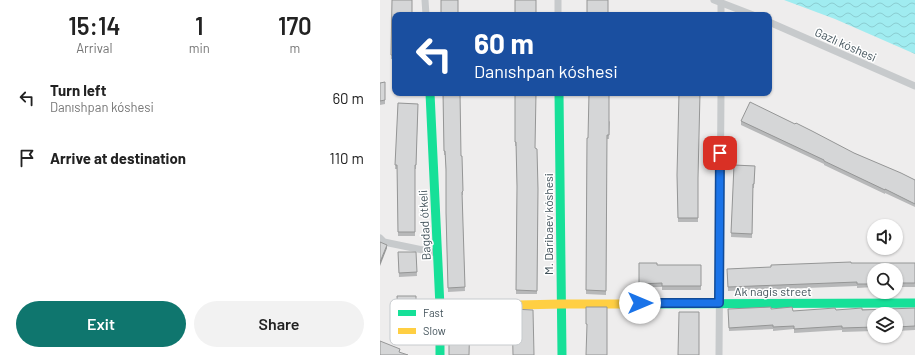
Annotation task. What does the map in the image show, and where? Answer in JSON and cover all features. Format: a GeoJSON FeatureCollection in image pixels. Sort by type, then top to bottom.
{"type":"FeatureCollection","features":[{"type":"Feature","properties":{"kind":"street"},"geometry":{"type":"LineString","coordinates":[[425,0],[426,12]]}},
{"type":"Feature","properties":{"kind":"street"},"geometry":{"type":"LineString","coordinates":[[558,0],[558,12]]}},
{"type":"Feature","properties":{"kind":"street"},"geometry":{"type":"LineString","coordinates":[[718,1],[720,12]]}},
{"type":"Feature","properties":{"kind":"street"},"geometry":{"type":"LineString","coordinates":[[718,1],[746,12]]}},
{"type":"Feature","properties":{"kind":"street","name":"Gazlı kóshesi"},"geometry":{"type":"LineString","coordinates":[[772,23],[915,86]]}},
{"type":"Feature","properties":{"kind":"street","name":"Bagdad ótkeli"},"geometry":{"type":"LineString","coordinates":[[430,96],[440,299]]}},
{"type":"Feature","properties":{"kind":"street","name":"M. Daribaev kóshesi"},"geometry":{"type":"LineString","coordinates":[[559,96],[562,355]]}},
{"type":"Feature","properties":{"kind":"street"},"geometry":{"type":"LineString","coordinates":[[718,355],[721,96]]}},
{"type":"Feature","properties":{"kind":"street"},"geometry":{"type":"LineString","coordinates":[[380,238],[384,242],[437,253]]}},
{"type":"Feature","properties":{"kind":"street","name":"Ak nagis street"},"geometry":{"type":"LineString","coordinates":[[522,305],[915,303]]}},
{"type":"Feature","properties":{"kind":"water"},"geometry":{"type":"Polygon","coordinates":[[[784,0],[915,0],[915,54],[835,19],[784,0]]]}},
{"type":"Feature","properties":{"kind":"building"},"geometry":{"type":"Polygon","coordinates":[[[392,0],[412,0],[412,12],[392,12],[391,55],[392,0]]]}},
{"type":"Feature","properties":{"kind":"building"},"geometry":{"type":"Polygon","coordinates":[[[441,0],[458,0],[458,12],[441,12],[441,0]]]}},
{"type":"Feature","properties":{"kind":"building"},"geometry":{"type":"Polygon","coordinates":[[[515,0],[536,0],[536,12],[515,12],[515,0]]]}},
{"type":"Feature","properties":{"kind":"building"},"geometry":{"type":"Polygon","coordinates":[[[587,0],[608,0],[608,12],[587,12],[587,0]]]}},
{"type":"Feature","properties":{"kind":"building"},"geometry":{"type":"Polygon","coordinates":[[[385,82],[385,100],[380,101],[380,83],[385,82]]]}},
{"type":"Feature","properties":{"kind":"building"},"geometry":{"type":"Polygon","coordinates":[[[443,96],[460,96],[465,287],[448,288],[446,169],[444,151],[443,96]]]}},
{"type":"Feature","properties":{"kind":"building"},"geometry":{"type":"Polygon","coordinates":[[[515,96],[536,96],[535,148],[537,149],[538,189],[537,291],[516,290],[517,186],[515,96]]]}},
{"type":"Feature","properties":{"kind":"building"},"geometry":{"type":"Polygon","coordinates":[[[589,96],[609,96],[609,135],[607,135],[606,291],[586,290],[589,96]]]}},
{"type":"Feature","properties":{"kind":"building"},"geometry":{"type":"Polygon","coordinates":[[[679,96],[700,96],[698,218],[678,218],[677,175],[679,96]]]}},
{"type":"Feature","properties":{"kind":"building"},"geometry":{"type":"Polygon","coordinates":[[[750,102],[795,124],[796,123],[854,153],[915,180],[915,204],[741,121],[750,102]]]}},
{"type":"Feature","properties":{"kind":"building"},"geometry":{"type":"Polygon","coordinates":[[[398,103],[418,104],[415,165],[415,232],[398,232],[397,165],[395,165],[398,103]]]}},
{"type":"Feature","properties":{"kind":"building"},"geometry":{"type":"Polygon","coordinates":[[[734,165],[755,166],[753,184],[752,234],[731,233],[734,165]]]}},
{"type":"Feature","properties":{"kind":"building"},"geometry":{"type":"Polygon","coordinates":[[[380,242],[387,245],[380,262],[380,242]]]}},
{"type":"Feature","properties":{"kind":"building"},"geometry":{"type":"Polygon","coordinates":[[[398,252],[416,252],[417,272],[399,273],[398,252]]]}},
{"type":"Feature","properties":{"kind":"building"},"geometry":{"type":"Polygon","coordinates":[[[851,262],[867,263],[867,284],[857,284],[857,282],[728,287],[727,269],[771,267],[771,265],[851,262]]]}},
{"type":"Feature","properties":{"kind":"building"},"geometry":{"type":"Polygon","coordinates":[[[639,263],[657,263],[657,265],[701,265],[701,286],[662,286],[662,283],[639,284],[639,263]]]}},
{"type":"Feature","properties":{"kind":"building"},"geometry":{"type":"Polygon","coordinates":[[[903,263],[915,263],[915,283],[903,283],[903,263]]]}},
{"type":"Feature","properties":{"kind":"building"},"geometry":{"type":"Polygon","coordinates":[[[397,296],[416,296],[416,299],[397,299],[397,296]]]}},
{"type":"Feature","properties":{"kind":"building"},"geometry":{"type":"Polygon","coordinates":[[[586,307],[607,307],[607,355],[586,355],[586,307]]]}},
{"type":"Feature","properties":{"kind":"building"},"geometry":{"type":"Polygon","coordinates":[[[771,307],[771,309],[792,307],[793,311],[862,308],[862,310],[867,310],[867,327],[842,328],[842,326],[794,329],[794,326],[773,327],[773,325],[729,328],[728,309],[771,307]]]}},
{"type":"Feature","properties":{"kind":"building"},"geometry":{"type":"Polygon","coordinates":[[[903,308],[915,308],[915,326],[903,327],[903,308]]]}},
{"type":"Feature","properties":{"kind":"building"},"geometry":{"type":"Polygon","coordinates":[[[522,309],[533,310],[534,355],[513,355],[513,345],[522,345],[522,309]]]}},
{"type":"Feature","properties":{"kind":"building"},"geometry":{"type":"Polygon","coordinates":[[[679,312],[699,312],[699,355],[678,355],[679,312]]]}},
{"type":"Feature","properties":{"kind":"building"},"geometry":{"type":"Polygon","coordinates":[[[380,341],[400,349],[399,352],[408,355],[380,355],[380,341]]]}},
{"type":"Feature","properties":{"kind":"building"},"geometry":{"type":"Polygon","coordinates":[[[449,345],[469,345],[469,355],[449,355],[449,345]]]}},
{"type":"Feature","properties":{"kind":"traffic: fast"},"geometry":{"type":"LineString","coordinates":[[430,96],[440,299]]}},
{"type":"Feature","properties":{"kind":"traffic: fast"},"geometry":{"type":"LineString","coordinates":[[559,96],[562,355]]}},
{"type":"Feature","properties":{"kind":"traffic: fast"},"geometry":{"type":"LineString","coordinates":[[648,304],[915,303]]}},
{"type":"Feature","properties":{"kind":"traffic: fast"},"geometry":{"type":"LineString","coordinates":[[440,345],[440,355]]}},
{"type":"Feature","properties":{"kind":"traffic: slow"},"geometry":{"type":"LineString","coordinates":[[522,305],[648,304]]}},
{"type":"Feature","properties":{"kind":"route"},"geometry":{"type":"LineString","coordinates":[[640,303],[719,303],[720,153]]}}]}
